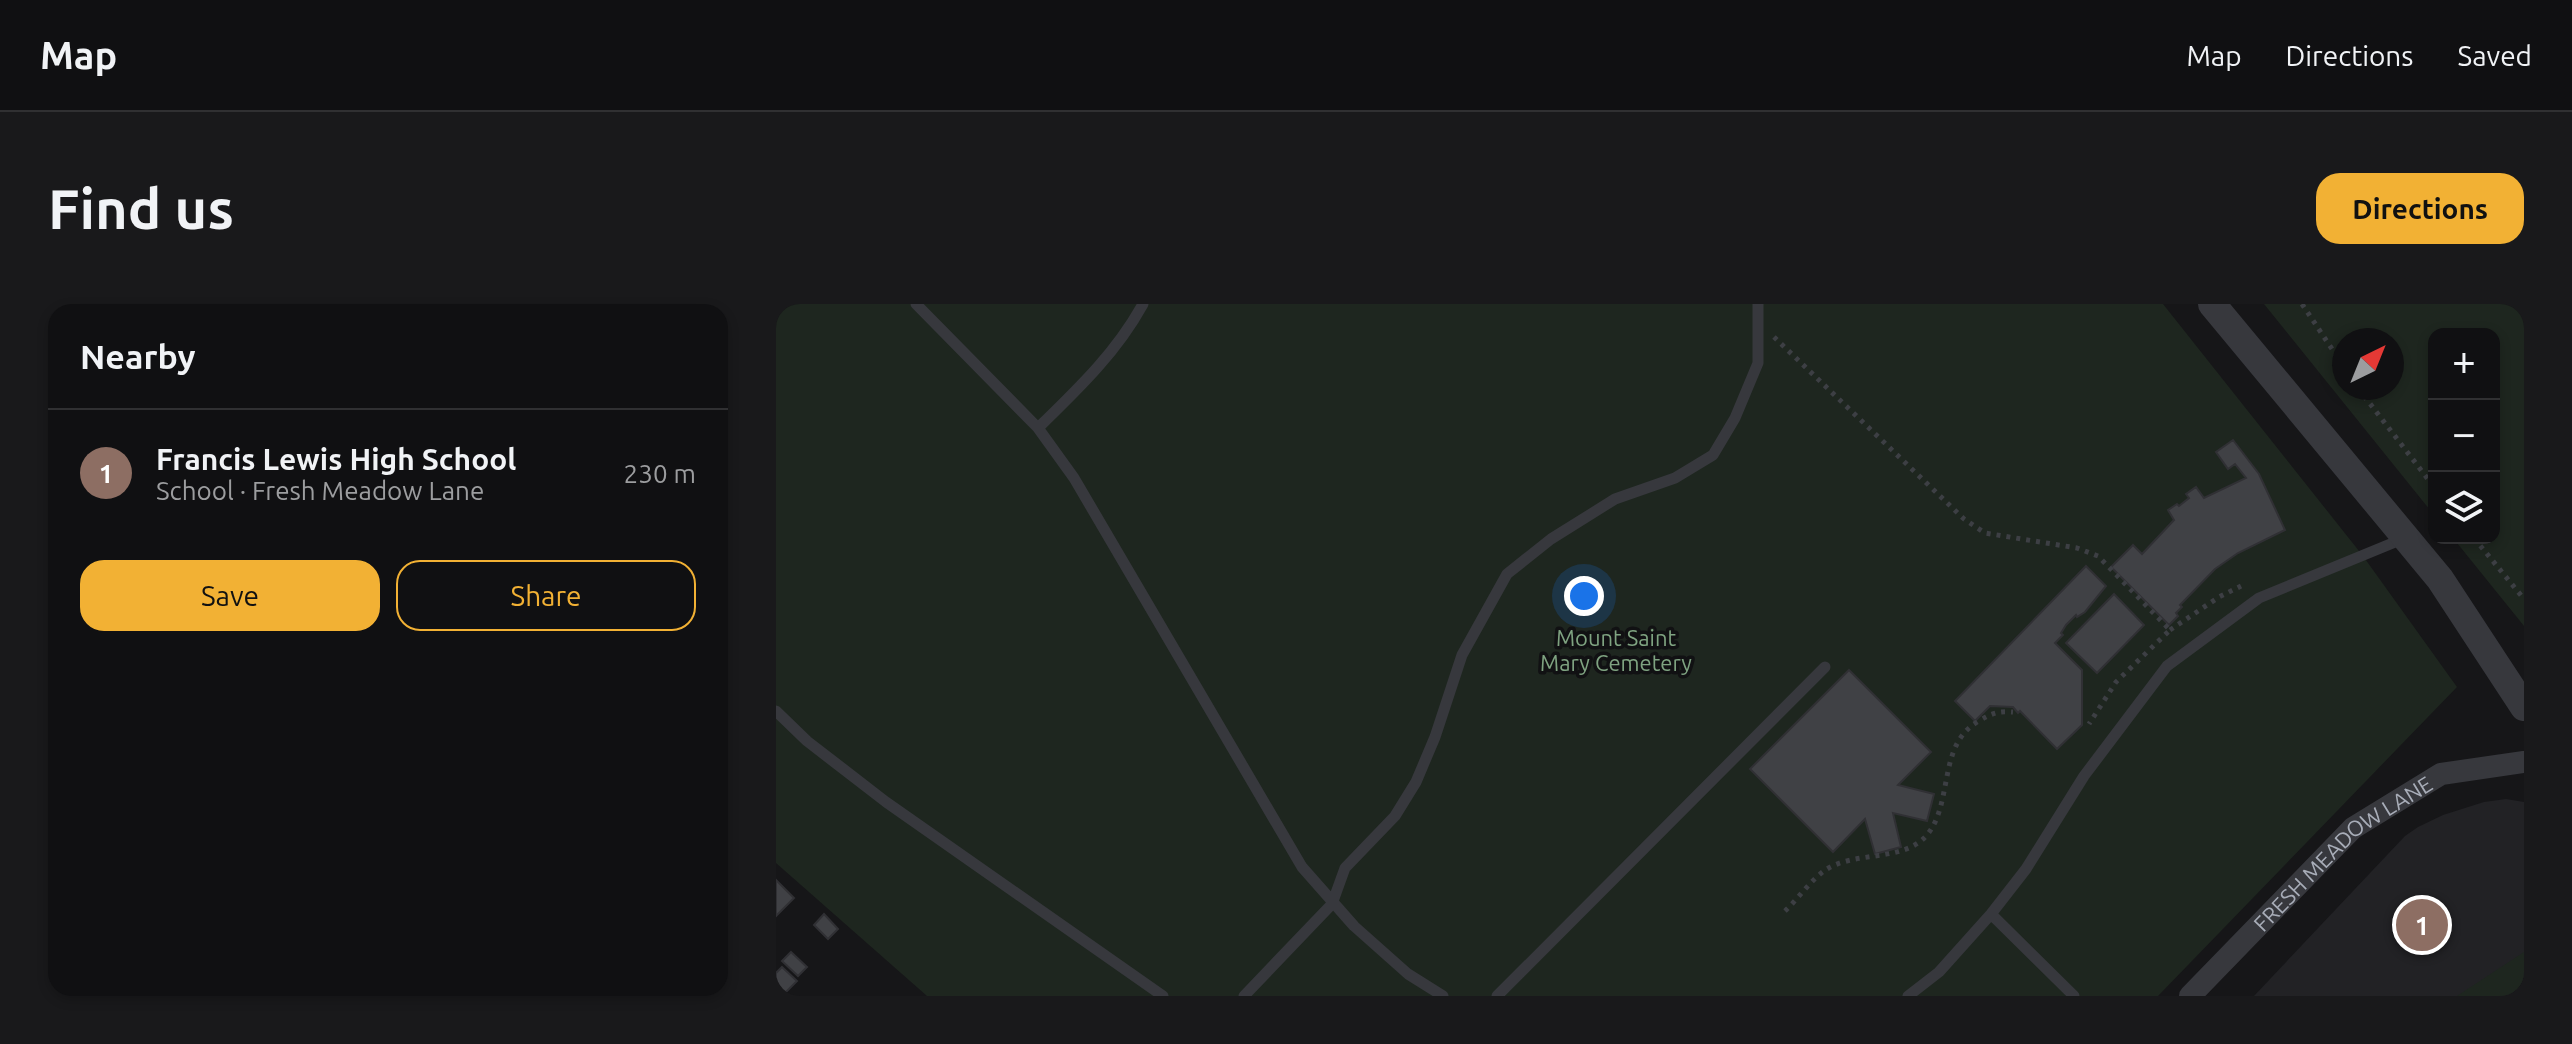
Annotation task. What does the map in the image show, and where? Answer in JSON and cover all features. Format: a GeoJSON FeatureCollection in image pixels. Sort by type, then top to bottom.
{"type":"FeatureCollection","features":[{"type":"Feature","properties":{"kind":"street"},"geometry":{"type":"LineString","coordinates":[[2212,304],[2440,579],[2524,707]]}},
{"type":"Feature","properties":{"kind":"street","name":"FRESH MEADOW LANE"},"geometry":{"type":"LineString","coordinates":[[2190,996],[2353,828],[2441,774],[2524,762]]}},
{"type":"Feature","properties":{"kind":"lane"},"geometry":{"type":"LineString","coordinates":[[916,304],[1038,428],[1074,478],[1302,867],[1332,904],[1408,974],[1443,996]]}},
{"type":"Feature","properties":{"kind":"lane"},"geometry":{"type":"LineString","coordinates":[[1038,428],[1115,349],[1143,304]]}},
{"type":"Feature","properties":{"kind":"lane"},"geometry":{"type":"LineString","coordinates":[[1244,996],[1332,904],[1345,868],[1395,816],[1416,782],[1435,737],[1462,655],[1507,574],[1551,539],[1615,499],[1675,478],[1713,455],[1735,418],[1758,363],[1758,304]]}},
{"type":"Feature","properties":{"kind":"lane"},"geometry":{"type":"LineString","coordinates":[[1908,996],[1939,972],[1991,914],[2026,869],[2084,776],[2167,666],[2259,598],[2406,538]]}},
{"type":"Feature","properties":{"kind":"lane"},"geometry":{"type":"LineString","coordinates":[[1497,996],[1825,667]]}},
{"type":"Feature","properties":{"kind":"lane"},"geometry":{"type":"LineString","coordinates":[[776,711],[807,741],[886,802],[1163,996]]}},
{"type":"Feature","properties":{"kind":"lane"},"geometry":{"type":"LineString","coordinates":[[1991,914],[2074,996]]}},
{"type":"Feature","properties":{"kind":"path"},"geometry":{"type":"LineString","coordinates":[[2302,304],[2332,349]]}},
{"type":"Feature","properties":{"kind":"path"},"geometry":{"type":"LineString","coordinates":[[1759,322],[1964,519],[1985,533],[2077,548],[2098,556],[2170,630]]}},
{"type":"Feature","properties":{"kind":"path"},"geometry":{"type":"LineString","coordinates":[[2367,400],[2428,479]]}},
{"type":"Feature","properties":{"kind":"path"},"geometry":{"type":"LineString","coordinates":[[2479,544],[2524,599]]}},
{"type":"Feature","properties":{"kind":"path"},"geometry":{"type":"LineString","coordinates":[[2089,724],[2116,682],[2170,630],[2219,597],[2252,581],[2259,598]]}},
{"type":"Feature","properties":{"kind":"path"},"geometry":{"type":"LineString","coordinates":[[1785,911],[1824,871],[1837,865],[1913,847],[1925,837],[1935,824],[1959,736],[1969,726],[1996,711],[2013,712]]}},
{"type":"Feature","properties":{"kind":"shaded area"},"geometry":{"type":"Polygon","coordinates":[[[2506,799],[2524,802],[2524,996],[2254,996],[2405,836],[2443,815],[2484,802],[2506,799]]]}},
{"type":"Feature","properties":{"kind":"green space","name":"Mount Saint Mary Cemetery"},"geometry":{"type":"Polygon","coordinates":[[[776,304],[2163,304],[2363,556],[2457,687],[2158,996],[927,996],[776,863],[776,304]]]}},
{"type":"Feature","properties":{"kind":"green space"},"geometry":{"type":"Polygon","coordinates":[[[2264,304],[2524,304],[2524,626],[2458,544],[2500,544],[2500,328],[2428,328],[2428,508],[2341,400],[2404,400],[2404,328],[2332,328],[2332,388],[2264,304]]]}},
{"type":"Feature","properties":{"kind":"green space"},"geometry":{"type":"Polygon","coordinates":[[[2524,952],[2524,996],[2457,996],[2524,952]]]}},
{"type":"Feature","properties":{"kind":"building"},"geometry":{"type":"Polygon","coordinates":[[[2233,440],[2259,474],[2285,530],[2238,553],[2215,569],[2180,605],[2182,607],[2176,613],[2178,616],[2169,625],[2111,567],[2133,545],[2142,554],[2174,520],[2168,510],[2189,498],[2186,494],[2196,487],[2204,498],[2246,478],[2235,464],[2228,469],[2216,452],[2233,440]]]}},
{"type":"Feature","properties":{"kind":"building"},"geometry":{"type":"Polygon","coordinates":[[[2086,566],[2106,586],[2085,612],[2076,615],[2066,625],[2061,633],[2063,635],[2055,643],[2082,670],[2082,725],[2057,749],[2013,707],[1990,706],[1975,721],[1955,701],[2086,566]]]}},
{"type":"Feature","properties":{"kind":"building"},"geometry":{"type":"Polygon","coordinates":[[[2114,594],[2144,625],[2097,673],[2066,643],[2114,594]]]}},
{"type":"Feature","properties":{"kind":"building"},"geometry":{"type":"Polygon","coordinates":[[[1849,670],[1931,752],[1898,785],[1934,794],[1927,821],[1893,813],[1901,847],[1875,854],[1865,819],[1833,852],[1750,769],[1849,670]]]}},
{"type":"Feature","properties":{"kind":"building"},"geometry":{"type":"Polygon","coordinates":[[[776,880],[794,898],[776,916],[776,880]]]}},
{"type":"Feature","properties":{"kind":"building"},"geometry":{"type":"Polygon","coordinates":[[[824,914],[838,929],[828,939],[814,925],[824,914]]]}},
{"type":"Feature","properties":{"kind":"building"},"geometry":{"type":"Polygon","coordinates":[[[791,952],[807,967],[798,976],[782,961],[791,952]]]}},
{"type":"Feature","properties":{"kind":"building"},"geometry":{"type":"Polygon","coordinates":[[[782,967],[797,981],[783,995],[776,987],[776,973],[782,967]]]}},
{"type":"Feature","properties":{"kind":"place","name":"Francis Lewis High School"},"geometry":{"type":"Point","coordinates":[2422,925]}}]}
